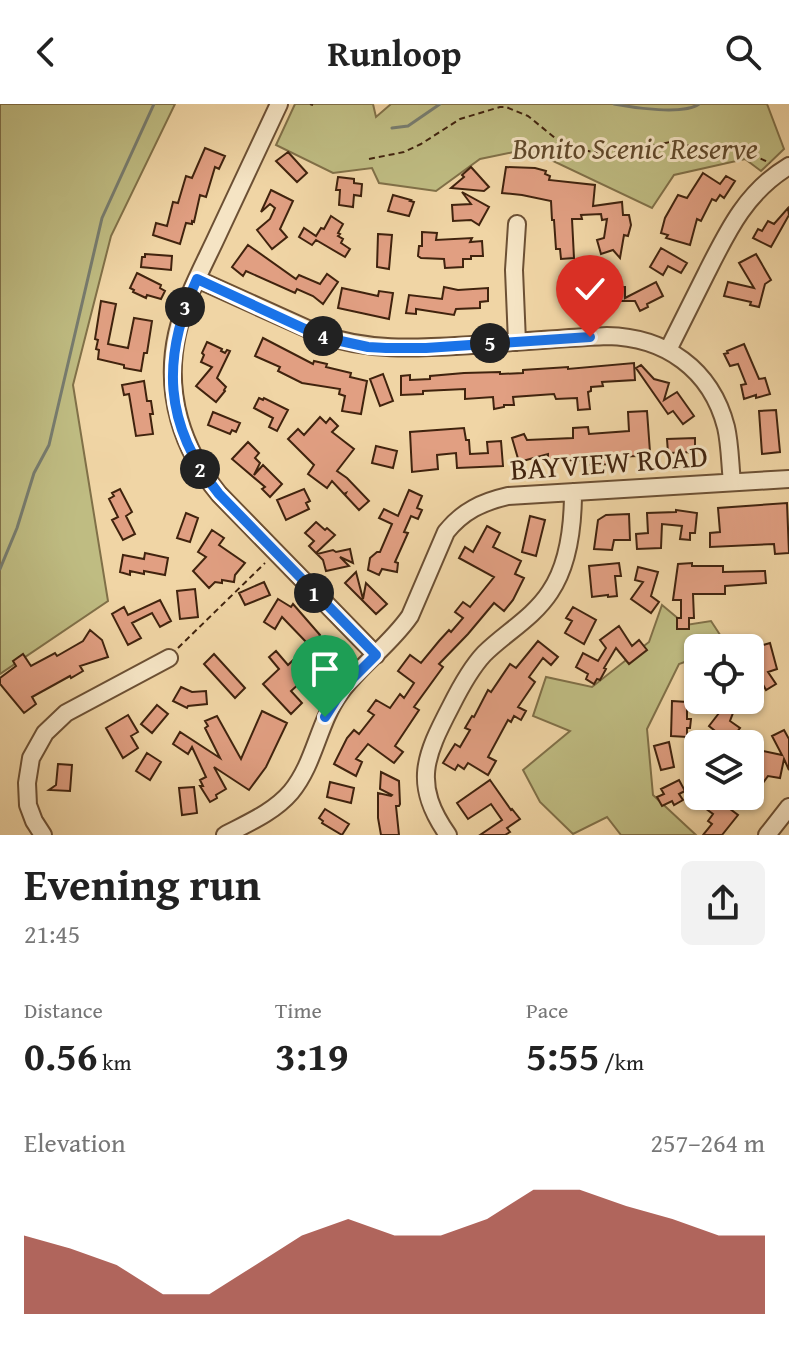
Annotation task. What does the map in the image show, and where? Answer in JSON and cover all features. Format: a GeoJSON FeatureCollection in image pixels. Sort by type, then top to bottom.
{"type":"FeatureCollection","features":[{"type":"Feature","properties":{"kind":"street"},"geometry":{"type":"LineString","coordinates":[[279,104],[197,279],[177,333],[173,367],[176,408],[188,446],[205,477],[376,655]]}},
{"type":"Feature","properties":{"kind":"street"},"geometry":{"type":"LineString","coordinates":[[668,350],[733,220],[781,166]]}},
{"type":"Feature","properties":{"kind":"street"},"geometry":{"type":"LineString","coordinates":[[517,224],[514,270],[517,342]]}},
{"type":"Feature","properties":{"kind":"street"},"geometry":{"type":"LineString","coordinates":[[197,279],[305,329],[352,344],[405,348],[621,337],[651,342],[692,368],[714,396],[726,428],[732,482]]}},
{"type":"Feature","properties":{"kind":"street","name":"BAYVIEW ROAD"},"geometry":{"type":"LineString","coordinates":[[225,835],[271,810],[292,791],[334,700],[402,628],[446,532],[467,511],[487,501],[508,496],[789,479]]}},
{"type":"Feature","properties":{"kind":"street"},"geometry":{"type":"LineString","coordinates":[[448,835],[435,815],[426,791],[426,766],[433,740],[477,662],[537,609],[552,590],[569,540],[573,492]]}},
{"type":"Feature","properties":{"kind":"street"},"geometry":{"type":"LineString","coordinates":[[43,835],[28,805],[27,783],[31,758],[45,733],[66,713],[171,656]]}},
{"type":"Feature","properties":{"kind":"street"},"geometry":{"type":"LineString","coordinates":[[767,835],[789,807]]}},
{"type":"Feature","properties":{"kind":"path"},"geometry":{"type":"LineString","coordinates":[[369,159],[404,152],[460,119],[506,107],[528,116],[565,146],[593,152],[624,152],[670,142],[706,149],[731,148],[781,166]]}},
{"type":"Feature","properties":{"kind":"path"},"geometry":{"type":"LineString","coordinates":[[171,656],[268,559]]}},
{"type":"Feature","properties":{"kind":"green space"},"geometry":{"type":"Polygon","coordinates":[[[0,104],[175,104],[111,236],[73,385],[108,601],[0,674],[0,104]]]}},
{"type":"Feature","properties":{"kind":"green space","name":"Bonito Scenic Reserve"},"geometry":{"type":"Polygon","coordinates":[[[295,104],[373,104],[376,117],[391,104],[767,104],[784,149],[761,171],[745,159],[674,175],[652,208],[528,149],[480,159],[436,191],[379,183],[372,168],[333,173],[276,145],[295,104]]]}},
{"type":"Feature","properties":{"kind":"green space"},"geometry":{"type":"Polygon","coordinates":[[[662,605],[686,625],[711,621],[720,634],[684,634],[684,662],[679,664],[647,729],[653,795],[696,835],[621,835],[607,817],[573,834],[540,802],[523,770],[570,731],[533,716],[546,677],[592,687],[649,642],[662,605]]]}},
{"type":"Feature","properties":{"kind":"building"},"geometry":{"type":"Polygon","coordinates":[[[205,148],[225,156],[219,169],[215,167],[206,197],[200,195],[194,222],[186,223],[180,244],[153,235],[156,223],[167,226],[173,202],[178,203],[186,176],[192,178],[205,148]]]}},
{"type":"Feature","properties":{"kind":"building"},"geometry":{"type":"Polygon","coordinates":[[[288,152],[307,173],[297,182],[276,161],[288,152]]]}},
{"type":"Feature","properties":{"kind":"building"},"geometry":{"type":"Polygon","coordinates":[[[471,167],[489,187],[484,191],[451,188],[464,177],[462,175],[471,167]]]}},
{"type":"Feature","properties":{"kind":"building"},"geometry":{"type":"Polygon","coordinates":[[[506,167],[535,168],[546,171],[549,180],[595,185],[593,206],[622,202],[623,215],[629,215],[631,225],[628,236],[624,235],[620,258],[613,250],[601,254],[597,240],[604,238],[607,219],[602,220],[601,214],[581,215],[582,219],[572,219],[574,258],[561,259],[560,249],[556,249],[551,201],[502,193],[506,167]]]}},
{"type":"Feature","properties":{"kind":"building"},"geometry":{"type":"Polygon","coordinates":[[[703,173],[720,184],[726,176],[735,181],[724,198],[720,195],[716,201],[712,199],[701,221],[697,219],[690,245],[666,238],[668,235],[661,233],[665,218],[678,195],[687,198],[703,173]]]}},
{"type":"Feature","properties":{"kind":"building"},"geometry":{"type":"Polygon","coordinates":[[[338,177],[354,179],[354,183],[362,184],[361,196],[354,195],[353,207],[339,205],[340,190],[336,190],[338,177]]]}},
{"type":"Feature","properties":{"kind":"building"},"geometry":{"type":"Polygon","coordinates":[[[271,190],[293,201],[280,229],[287,237],[272,249],[257,230],[270,219],[275,208],[270,204],[261,212],[271,190]]]}},
{"type":"Feature","properties":{"kind":"building"},"geometry":{"type":"Polygon","coordinates":[[[462,192],[489,207],[479,225],[471,220],[453,221],[452,205],[471,204],[462,192]]]}},
{"type":"Feature","properties":{"kind":"building"},"geometry":{"type":"Polygon","coordinates":[[[393,195],[414,202],[409,216],[388,211],[393,195]]]}},
{"type":"Feature","properties":{"kind":"building"},"geometry":{"type":"Polygon","coordinates":[[[788,208],[789,215],[771,247],[753,238],[758,229],[762,231],[768,221],[774,224],[788,208]]]}},
{"type":"Feature","properties":{"kind":"building"},"geometry":{"type":"Polygon","coordinates":[[[331,216],[343,224],[338,236],[343,239],[341,243],[350,249],[345,257],[316,240],[312,245],[299,237],[304,228],[316,236],[331,216]]]}},
{"type":"Feature","properties":{"kind":"building"},"geometry":{"type":"Polygon","coordinates":[[[422,232],[437,233],[436,240],[472,238],[470,242],[482,241],[483,256],[463,259],[463,267],[445,268],[444,259],[418,256],[422,232]]]}},
{"type":"Feature","properties":{"kind":"building"},"geometry":{"type":"Polygon","coordinates":[[[378,234],[392,235],[389,269],[377,267],[378,234]]]}},
{"type":"Feature","properties":{"kind":"building"},"geometry":{"type":"Polygon","coordinates":[[[248,245],[296,279],[299,275],[320,284],[327,274],[338,282],[323,304],[297,289],[295,293],[246,271],[243,276],[232,267],[248,245]]]}},
{"type":"Feature","properties":{"kind":"building"},"geometry":{"type":"Polygon","coordinates":[[[661,248],[687,263],[681,273],[668,266],[663,275],[650,267],[661,248]]]}},
{"type":"Feature","properties":{"kind":"building"},"geometry":{"type":"Polygon","coordinates":[[[145,254],[172,256],[171,270],[141,267],[145,254]]]}},
{"type":"Feature","properties":{"kind":"building"},"geometry":{"type":"Polygon","coordinates":[[[756,254],[771,280],[765,284],[759,307],[724,296],[728,282],[754,288],[739,263],[756,254]]]}},
{"type":"Feature","properties":{"kind":"building"},"geometry":{"type":"Polygon","coordinates":[[[137,273],[161,285],[160,288],[165,291],[161,299],[147,295],[146,298],[133,292],[130,288],[137,273]]]}},
{"type":"Feature","properties":{"kind":"building"},"geometry":{"type":"Polygon","coordinates":[[[584,277],[591,288],[625,287],[625,298],[656,282],[663,296],[640,311],[635,301],[595,301],[595,305],[571,306],[570,287],[584,277]]]}},
{"type":"Feature","properties":{"kind":"building"},"geometry":{"type":"Polygon","coordinates":[[[444,287],[458,290],[488,288],[488,301],[480,302],[480,308],[456,309],[454,315],[416,309],[416,314],[406,313],[409,295],[442,299],[444,287]]]}},
{"type":"Feature","properties":{"kind":"building"},"geometry":{"type":"Polygon","coordinates":[[[342,288],[378,296],[379,291],[393,293],[389,319],[338,308],[342,288]]]}},
{"type":"Feature","properties":{"kind":"building"},"geometry":{"type":"Polygon","coordinates":[[[101,301],[116,304],[108,344],[128,348],[134,318],[152,321],[141,371],[98,359],[98,340],[95,339],[101,301]]]}},
{"type":"Feature","properties":{"kind":"building"},"geometry":{"type":"Polygon","coordinates":[[[263,338],[313,364],[314,361],[327,364],[326,367],[351,373],[350,377],[367,381],[361,414],[342,411],[345,396],[339,394],[340,389],[302,383],[278,371],[280,367],[255,356],[263,338]]]}},
{"type":"Feature","properties":{"kind":"building"},"geometry":{"type":"Polygon","coordinates":[[[207,342],[225,353],[230,351],[217,378],[226,387],[225,391],[216,402],[196,386],[212,367],[201,362],[207,342]]]}},
{"type":"Feature","properties":{"kind":"building"},"geometry":{"type":"Polygon","coordinates":[[[744,344],[759,379],[765,378],[770,394],[744,399],[741,385],[746,384],[738,364],[730,366],[724,354],[744,344]]]}},
{"type":"Feature","properties":{"kind":"building"},"geometry":{"type":"Polygon","coordinates":[[[634,363],[635,380],[602,382],[603,386],[591,387],[588,392],[590,409],[578,410],[577,398],[556,399],[554,394],[513,397],[514,405],[494,409],[493,397],[465,399],[465,389],[401,395],[401,376],[410,375],[410,380],[430,379],[430,376],[464,373],[523,373],[523,370],[634,363]]]}},
{"type":"Feature","properties":{"kind":"building"},"geometry":{"type":"Polygon","coordinates":[[[641,365],[654,379],[669,383],[664,400],[677,392],[694,416],[683,424],[673,411],[668,414],[636,368],[641,365]]]}},
{"type":"Feature","properties":{"kind":"building"},"geometry":{"type":"Polygon","coordinates":[[[383,374],[393,401],[380,406],[370,379],[383,374]]]}},
{"type":"Feature","properties":{"kind":"building"},"geometry":{"type":"Polygon","coordinates":[[[144,381],[147,401],[151,401],[153,434],[136,436],[129,394],[124,395],[122,385],[144,381]]]}},
{"type":"Feature","properties":{"kind":"building"},"geometry":{"type":"Polygon","coordinates":[[[259,398],[288,410],[277,431],[269,427],[273,418],[254,408],[259,398]]]}},
{"type":"Feature","properties":{"kind":"building"},"geometry":{"type":"Polygon","coordinates":[[[776,410],[780,452],[762,454],[759,411],[776,410]]]}},
{"type":"Feature","properties":{"kind":"building"},"geometry":{"type":"Polygon","coordinates":[[[647,411],[650,452],[615,457],[615,464],[582,465],[582,460],[548,461],[548,454],[519,462],[512,438],[524,434],[527,440],[573,438],[573,428],[588,427],[589,434],[629,431],[628,412],[647,411]]]}},
{"type":"Feature","properties":{"kind":"building"},"geometry":{"type":"Polygon","coordinates":[[[213,412],[240,423],[236,432],[232,430],[230,434],[208,425],[213,412]]]}},
{"type":"Feature","properties":{"kind":"building"},"geometry":{"type":"Polygon","coordinates":[[[320,417],[326,423],[330,418],[338,426],[332,432],[354,449],[337,471],[369,501],[359,510],[332,481],[327,488],[308,474],[314,465],[288,439],[298,429],[304,435],[320,417]]]}},
{"type":"Feature","properties":{"kind":"building"},"geometry":{"type":"Polygon","coordinates":[[[464,428],[470,454],[488,453],[487,442],[501,441],[503,466],[457,468],[456,453],[437,455],[438,469],[412,472],[410,432],[464,428]]]}},
{"type":"Feature","properties":{"kind":"building"},"geometry":{"type":"Polygon","coordinates":[[[695,438],[695,452],[668,453],[667,439],[695,438]]]}},
{"type":"Feature","properties":{"kind":"building"},"geometry":{"type":"Polygon","coordinates":[[[248,442],[259,453],[255,458],[260,463],[254,475],[263,465],[282,484],[270,497],[262,489],[265,487],[232,459],[248,442]]]}},
{"type":"Feature","properties":{"kind":"building"},"geometry":{"type":"Polygon","coordinates":[[[376,446],[397,451],[393,468],[372,463],[376,446]]]}},
{"type":"Feature","properties":{"kind":"building"},"geometry":{"type":"Polygon","coordinates":[[[120,489],[132,512],[126,516],[135,534],[123,540],[112,520],[118,517],[109,499],[114,496],[112,493],[120,489]]]}},
{"type":"Feature","properties":{"kind":"building"},"geometry":{"type":"Polygon","coordinates":[[[304,489],[310,501],[306,503],[309,509],[286,520],[277,500],[304,489]]]}},
{"type":"Feature","properties":{"kind":"building"},"geometry":{"type":"Polygon","coordinates":[[[409,490],[422,496],[417,508],[422,510],[418,519],[411,516],[404,532],[408,533],[395,562],[398,563],[397,572],[382,569],[379,575],[368,570],[370,558],[380,552],[392,524],[379,518],[384,509],[398,516],[409,490]]]}},
{"type":"Feature","properties":{"kind":"building"},"geometry":{"type":"Polygon","coordinates":[[[787,503],[789,553],[775,554],[774,544],[710,547],[710,533],[720,532],[718,508],[787,503]]]}},
{"type":"Feature","properties":{"kind":"building"},"geometry":{"type":"Polygon","coordinates":[[[676,510],[697,513],[695,533],[690,533],[690,540],[680,539],[682,526],[662,524],[661,548],[637,549],[636,534],[648,533],[647,513],[676,510]]]}},
{"type":"Feature","properties":{"kind":"building"},"geometry":{"type":"Polygon","coordinates":[[[186,513],[198,518],[190,542],[177,538],[186,513]]]}},
{"type":"Feature","properties":{"kind":"building"},"geometry":{"type":"Polygon","coordinates":[[[629,514],[630,540],[614,540],[612,550],[594,549],[598,520],[606,515],[629,514]]]}},
{"type":"Feature","properties":{"kind":"building"},"geometry":{"type":"Polygon","coordinates":[[[530,516],[545,520],[536,556],[522,552],[530,516]]]}},
{"type":"Feature","properties":{"kind":"building"},"geometry":{"type":"Polygon","coordinates":[[[316,522],[335,535],[316,553],[309,546],[314,541],[305,533],[316,522]]]}},
{"type":"Feature","properties":{"kind":"building"},"geometry":{"type":"Polygon","coordinates":[[[487,526],[500,533],[493,547],[521,561],[515,574],[524,578],[513,600],[504,611],[494,603],[439,664],[443,667],[414,707],[419,710],[395,746],[403,752],[394,763],[368,744],[356,759],[362,762],[356,776],[334,764],[347,738],[354,730],[359,734],[374,715],[368,711],[376,700],[390,708],[400,694],[404,698],[414,683],[398,671],[410,655],[421,663],[463,618],[455,612],[463,602],[470,607],[494,577],[459,558],[465,547],[473,552],[487,526]]]}},
{"type":"Feature","properties":{"kind":"building"},"geometry":{"type":"Polygon","coordinates":[[[212,530],[224,538],[219,545],[245,563],[235,575],[234,582],[222,580],[222,583],[215,582],[209,588],[193,571],[206,557],[198,552],[212,530]]]}},
{"type":"Feature","properties":{"kind":"building"},"geometry":{"type":"Polygon","coordinates":[[[350,549],[353,563],[340,557],[349,566],[326,571],[323,560],[317,554],[333,550],[350,549]]]}},
{"type":"Feature","properties":{"kind":"building"},"geometry":{"type":"Polygon","coordinates":[[[145,553],[168,558],[165,575],[144,571],[144,574],[130,571],[130,575],[120,572],[123,555],[144,559],[145,553]]]}},
{"type":"Feature","properties":{"kind":"building"},"geometry":{"type":"Polygon","coordinates":[[[619,563],[621,576],[615,576],[617,596],[592,597],[589,566],[619,563]]]}},
{"type":"Feature","properties":{"kind":"building"},"geometry":{"type":"Polygon","coordinates":[[[692,563],[692,566],[723,566],[723,572],[765,571],[766,583],[725,586],[725,594],[693,594],[694,618],[689,618],[689,629],[677,629],[677,618],[681,618],[681,600],[673,600],[678,564],[692,563]]]}},
{"type":"Feature","properties":{"kind":"building"},"geometry":{"type":"Polygon","coordinates":[[[638,567],[658,572],[651,596],[659,602],[651,613],[631,599],[643,582],[635,580],[638,567]]]}},
{"type":"Feature","properties":{"kind":"building"},"geometry":{"type":"Polygon","coordinates":[[[356,572],[363,599],[366,583],[387,604],[376,614],[345,583],[356,572]]]}},
{"type":"Feature","properties":{"kind":"building"},"geometry":{"type":"Polygon","coordinates":[[[264,582],[270,595],[245,605],[239,593],[264,582]]]}},
{"type":"Feature","properties":{"kind":"building"},"geometry":{"type":"Polygon","coordinates":[[[195,589],[198,617],[180,619],[177,591],[195,589]]]}},
{"type":"Feature","properties":{"kind":"building"},"geometry":{"type":"Polygon","coordinates":[[[278,599],[291,607],[293,604],[337,655],[324,667],[321,664],[291,691],[302,703],[291,714],[263,684],[279,669],[269,657],[276,651],[288,665],[309,645],[282,617],[275,629],[264,622],[278,599]]]}},
{"type":"Feature","properties":{"kind":"building"},"geometry":{"type":"Polygon","coordinates":[[[160,600],[171,621],[160,627],[152,613],[132,623],[141,638],[128,645],[112,614],[124,607],[128,615],[160,600]]]}},
{"type":"Feature","properties":{"kind":"building"},"geometry":{"type":"Polygon","coordinates":[[[573,607],[596,620],[584,644],[565,633],[572,621],[566,618],[573,607]]]}},
{"type":"Feature","properties":{"kind":"building"},"geometry":{"type":"Polygon","coordinates":[[[619,626],[632,646],[639,640],[647,650],[629,664],[616,648],[600,680],[597,679],[594,684],[586,679],[588,674],[576,667],[583,653],[598,661],[606,648],[600,640],[619,626]]]}},
{"type":"Feature","properties":{"kind":"building"},"geometry":{"type":"Polygon","coordinates":[[[90,630],[102,640],[108,657],[80,666],[83,671],[32,697],[36,704],[24,713],[0,684],[0,678],[16,666],[13,661],[23,654],[31,666],[55,653],[57,656],[83,641],[90,630]]]}},
{"type":"Feature","properties":{"kind":"building"},"geometry":{"type":"Polygon","coordinates":[[[538,641],[558,657],[551,665],[543,658],[529,677],[535,682],[518,707],[526,711],[521,720],[514,716],[511,722],[508,720],[488,757],[496,761],[488,775],[468,763],[464,769],[458,765],[455,770],[443,763],[455,744],[460,747],[470,730],[465,728],[488,690],[491,692],[510,664],[516,668],[538,641]]]}},
{"type":"Feature","properties":{"kind":"building"},"geometry":{"type":"Polygon","coordinates":[[[770,643],[777,669],[768,672],[776,684],[766,690],[764,686],[764,645],[770,643]]]}},
{"type":"Feature","properties":{"kind":"building"},"geometry":{"type":"Polygon","coordinates":[[[214,654],[245,688],[235,698],[204,664],[214,654]]]}},
{"type":"Feature","properties":{"kind":"building"},"geometry":{"type":"Polygon","coordinates":[[[181,687],[192,692],[206,691],[207,704],[187,708],[173,701],[181,687]]]}},
{"type":"Feature","properties":{"kind":"building"},"geometry":{"type":"Polygon","coordinates":[[[672,701],[684,702],[684,714],[691,719],[690,728],[684,730],[684,737],[671,736],[672,701]]]}},
{"type":"Feature","properties":{"kind":"building"},"geometry":{"type":"Polygon","coordinates":[[[157,705],[168,714],[152,733],[141,724],[157,705]]]}},
{"type":"Feature","properties":{"kind":"building"},"geometry":{"type":"Polygon","coordinates":[[[262,711],[287,723],[266,767],[249,790],[214,767],[226,789],[210,802],[200,786],[203,786],[200,780],[206,777],[192,747],[188,754],[173,744],[180,732],[220,758],[205,728],[208,726],[205,721],[217,716],[241,759],[262,711]]]}},
{"type":"Feature","properties":{"kind":"building"},"geometry":{"type":"Polygon","coordinates":[[[718,714],[733,714],[730,721],[740,728],[714,730],[709,726],[718,714]]]}},
{"type":"Feature","properties":{"kind":"building"},"geometry":{"type":"Polygon","coordinates":[[[128,715],[138,732],[131,736],[138,748],[123,758],[106,728],[128,715]]]}},
{"type":"Feature","properties":{"kind":"building"},"geometry":{"type":"Polygon","coordinates":[[[784,730],[789,739],[789,770],[784,759],[780,778],[768,776],[764,782],[764,751],[782,755],[772,736],[784,730]]]}},
{"type":"Feature","properties":{"kind":"building"},"geometry":{"type":"Polygon","coordinates":[[[669,742],[674,767],[661,770],[654,746],[669,742]]]}},
{"type":"Feature","properties":{"kind":"building"},"geometry":{"type":"Polygon","coordinates":[[[147,753],[161,762],[150,780],[136,771],[147,753]]]}},
{"type":"Feature","properties":{"kind":"building"},"geometry":{"type":"Polygon","coordinates":[[[58,764],[72,765],[70,791],[49,790],[56,785],[58,764]]]}},
{"type":"Feature","properties":{"kind":"building"},"geometry":{"type":"Polygon","coordinates":[[[381,772],[399,781],[400,804],[396,806],[399,835],[381,835],[378,793],[392,795],[380,789],[381,772]]]}},
{"type":"Feature","properties":{"kind":"building"},"geometry":{"type":"Polygon","coordinates":[[[490,780],[520,819],[507,828],[510,832],[505,835],[480,835],[502,820],[491,804],[468,819],[457,803],[490,780]]]}},
{"type":"Feature","properties":{"kind":"building"},"geometry":{"type":"Polygon","coordinates":[[[679,780],[684,789],[679,794],[683,800],[662,806],[657,797],[664,794],[661,789],[679,780]]]}},
{"type":"Feature","properties":{"kind":"building"},"geometry":{"type":"Polygon","coordinates":[[[330,782],[354,788],[351,803],[327,797],[330,782]]]}},
{"type":"Feature","properties":{"kind":"building"},"geometry":{"type":"Polygon","coordinates":[[[194,787],[197,813],[182,815],[179,788],[194,787]]]}},
{"type":"Feature","properties":{"kind":"building"},"geometry":{"type":"Polygon","coordinates":[[[325,809],[349,824],[342,835],[322,823],[319,818],[325,809]]]}},
{"type":"Feature","properties":{"kind":"building"},"geometry":{"type":"Polygon","coordinates":[[[708,810],[731,810],[738,815],[722,835],[703,835],[712,824],[708,821],[713,814],[708,810]]]}},
{"type":"Feature","properties":{"kind":"waterway"},"geometry":{"type":"LineString","coordinates":[[0,569],[34,473],[49,445],[102,218],[154,104]]}},
{"type":"Feature","properties":{"kind":"waterway"},"geometry":{"type":"LineString","coordinates":[[392,128],[408,126],[440,104]]}},
{"type":"Feature","properties":{"kind":"waterway"},"geometry":{"type":"LineString","coordinates":[[614,104],[671,110],[699,104]]}},
{"type":"Feature","properties":{"kind":"route"},"geometry":{"type":"LineString","coordinates":[[325,717],[344,687],[376,655],[219,494],[196,463],[176,408],[173,367],[177,333],[197,279],[305,329],[368,347],[426,348],[590,337]]}}]}
